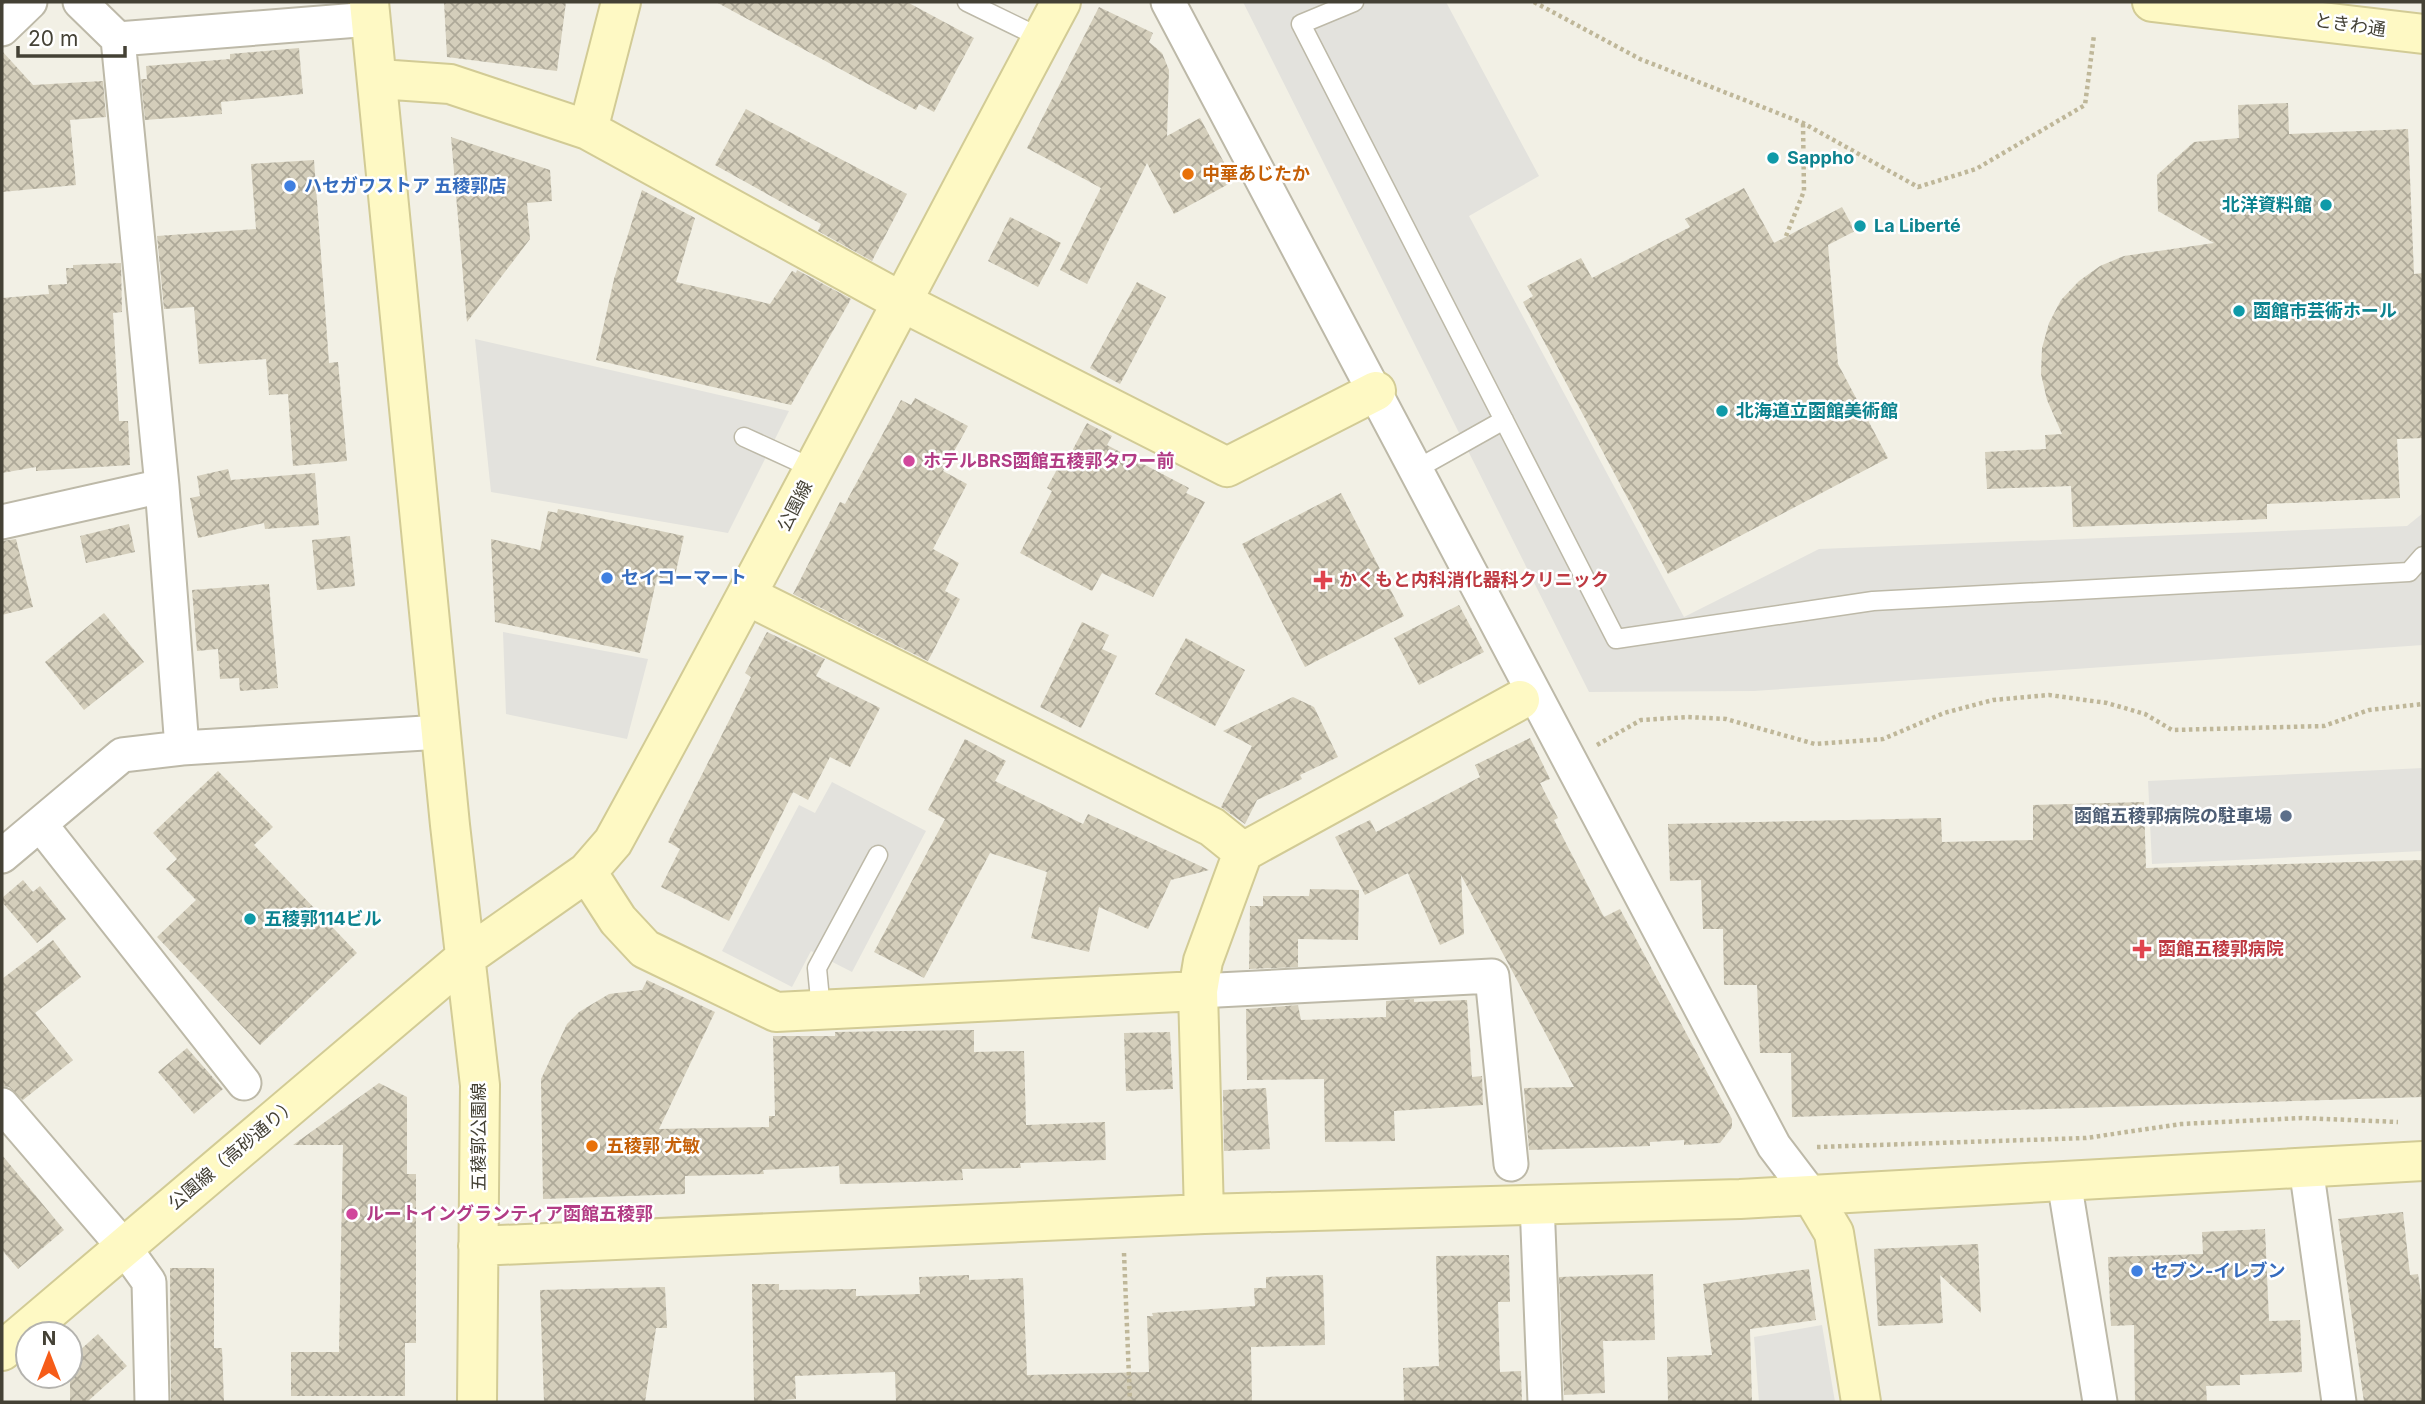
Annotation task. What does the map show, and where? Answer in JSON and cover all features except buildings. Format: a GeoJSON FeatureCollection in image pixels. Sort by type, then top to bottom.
{"type":"FeatureCollection","features":[{"type":"Feature","properties":{"kind":"street"},"geometry":{"type":"LineString","coordinates":[[2,29],[30,2]]}},
{"type":"Feature","properties":{"kind":"street"},"geometry":{"type":"LineString","coordinates":[[79,2],[118,40],[162,486],[183,748]]}},
{"type":"Feature","properties":{"kind":"street"},"geometry":{"type":"LineString","coordinates":[[588,130],[621,2]]}},
{"type":"Feature","properties":{"kind":"street","name":"公園線"},"geometry":{"type":"LineString","coordinates":[[466,957],[587,872],[613,842],[748,596],[900,301],[1060,2]]}},
{"type":"Feature","properties":{"kind":"street"},"geometry":{"type":"LineString","coordinates":[[1168,2],[1774,1146],[1812,1196],[1834,1233],[1861,1402]]}},
{"type":"Feature","properties":{"kind":"street","name":"ときわ通"},"geometry":{"type":"LineString","coordinates":[[2152,2],[2423,34]]}},
{"type":"Feature","properties":{"kind":"street"},"geometry":{"type":"LineString","coordinates":[[118,40],[370,10]]}},
{"type":"Feature","properties":{"kind":"street","name":"五稜郭公園線"},"geometry":{"type":"LineString","coordinates":[[370,10],[379,79],[441,732],[480,1085],[477,1402]]}},
{"type":"Feature","properties":{"kind":"street"},"geometry":{"type":"LineString","coordinates":[[379,79],[450,84],[588,130],[900,301],[1227,467],[1376,391]]}},
{"type":"Feature","properties":{"kind":"street"},"geometry":{"type":"LineString","coordinates":[[2,522],[162,486]]}},
{"type":"Feature","properties":{"kind":"street"},"geometry":{"type":"LineString","coordinates":[[748,596],[1212,827],[1243,852]]}},
{"type":"Feature","properties":{"kind":"street"},"geometry":{"type":"LineString","coordinates":[[1204,1213],[1198,991],[1203,961],[1243,852],[1520,700]]}},
{"type":"Feature","properties":{"kind":"street"},"geometry":{"type":"LineString","coordinates":[[2,856],[121,755],[183,748],[441,732]]}},
{"type":"Feature","properties":{"kind":"street"},"geometry":{"type":"LineString","coordinates":[[40,824],[244,1083]]}},
{"type":"Feature","properties":{"kind":"street"},"geometry":{"type":"LineString","coordinates":[[587,872],[618,920],[645,949],[776,1012],[1492,976],[1511,1164]]}},
{"type":"Feature","properties":{"kind":"street","name":"公園線（高砂通り）"},"geometry":{"type":"LineString","coordinates":[[8,1338],[124,1247],[466,957]]}},
{"type":"Feature","properties":{"kind":"street"},"geometry":{"type":"LineString","coordinates":[[2,1105],[124,1247],[149,1282],[152,1402]]}},
{"type":"Feature","properties":{"kind":"street"},"geometry":{"type":"LineString","coordinates":[[478,1246],[1204,1213],[1812,1196],[2306,1167],[2423,1163]]}},
{"type":"Feature","properties":{"kind":"street"},"geometry":{"type":"LineString","coordinates":[[2306,1167],[2339,1402]]}},
{"type":"Feature","properties":{"kind":"street"},"geometry":{"type":"LineString","coordinates":[[2064,1181],[2100,1402]]}},
{"type":"Feature","properties":{"kind":"street"},"geometry":{"type":"LineString","coordinates":[[1537,1203],[1545,1402]]}},
{"type":"Feature","properties":{"kind":"lane"},"geometry":{"type":"LineString","coordinates":[[967,2],[1041,38]]}},
{"type":"Feature","properties":{"kind":"lane"},"geometry":{"type":"LineString","coordinates":[[1354,2],[1301,24],[1616,639],[1873,601],[2409,572],[2423,556]]}},
{"type":"Feature","properties":{"kind":"lane"},"geometry":{"type":"LineString","coordinates":[[1415,470],[1504,420]]}},
{"type":"Feature","properties":{"kind":"lane"},"geometry":{"type":"LineString","coordinates":[[744,437],[814,469]]}},
{"type":"Feature","properties":{"kind":"lane"},"geometry":{"type":"LineString","coordinates":[[821,1010],[817,968],[878,855]]}},
{"type":"Feature","properties":{"kind":"path"},"geometry":{"type":"LineString","coordinates":[[1534,2],[1640,59],[1803,123],[1918,187],[1976,169],[2085,105],[2094,35]]}},
{"type":"Feature","properties":{"kind":"path"},"geometry":{"type":"LineString","coordinates":[[1786,236],[1804,191],[1803,123]]}},
{"type":"Feature","properties":{"kind":"path"},"geometry":{"type":"LineString","coordinates":[[1591,748],[1641,720],[1688,718],[1726,719],[1815,744],[1883,739],[1944,713],[1993,700],[2049,695],[2107,703],[2146,714],[2172,730],[2324,726],[2369,710],[2423,704]]}},
{"type":"Feature","properties":{"kind":"path"},"geometry":{"type":"LineString","coordinates":[[1887,1145],[2086,1138],[2194,1123],[2302,1118],[2404,1122]]}},
{"type":"Feature","properties":{"kind":"path"},"geometry":{"type":"LineString","coordinates":[[1124,1252],[1130,1402]]}},
{"type":"Feature","properties":{"kind":"shaded area"},"geometry":{"type":"Polygon","coordinates":[[[1243,2],[1446,2],[1539,176],[1469,216],[1684,617],[1819,549],[2407,526],[2423,513],[2423,645],[1754,691],[1589,692],[1243,2]]]}},
{"type":"Feature","properties":{"kind":"shaded area"},"geometry":{"type":"Polygon","coordinates":[[[475,339],[789,411],[728,533],[491,492],[475,339]]]}},
{"type":"Feature","properties":{"kind":"shaded area"},"geometry":{"type":"Polygon","coordinates":[[[503,632],[648,659],[627,739],[506,714],[503,632]]]}},
{"type":"Feature","properties":{"kind":"shaded area","name":"函館五稜郭病院の駐車場"},"geometry":{"type":"Polygon","coordinates":[[[2423,768],[2423,851],[2152,864],[2148,781],[2423,768]]]}},
{"type":"Feature","properties":{"kind":"shaded area"},"geometry":{"type":"Polygon","coordinates":[[[832,782],[926,831],[852,972],[811,951],[792,987],[722,951],[799,805],[815,813],[832,782]]]}},
{"type":"Feature","properties":{"kind":"shaded area"},"geometry":{"type":"Polygon","coordinates":[[[1822,1325],[1835,1402],[1759,1402],[1754,1337],[1822,1325]]]}},
{"type":"Feature","properties":{"kind":"place","name":"Sappho"},"geometry":{"type":"Point","coordinates":[1773,158]}},
{"type":"Feature","properties":{"kind":"place","name":"中華あじたか"},"geometry":{"type":"Point","coordinates":[1188,174]}},
{"type":"Feature","properties":{"kind":"place","name":"ハセガワストア 五稜郭店"},"geometry":{"type":"Point","coordinates":[290,186]}},
{"type":"Feature","properties":{"kind":"place","name":"北洋資料館"},"geometry":{"type":"Point","coordinates":[2326,205]}},
{"type":"Feature","properties":{"kind":"place","name":"La Liberté"},"geometry":{"type":"Point","coordinates":[1860,226]}},
{"type":"Feature","properties":{"kind":"place","name":"函館市芸術ホール"},"geometry":{"type":"Point","coordinates":[2239,311]}},
{"type":"Feature","properties":{"kind":"place","name":"北海道立函館美術館"},"geometry":{"type":"Point","coordinates":[1722,411]}},
{"type":"Feature","properties":{"kind":"place","name":"ホテルBRS函館五稜郭タワー前"},"geometry":{"type":"Point","coordinates":[909,461]}},
{"type":"Feature","properties":{"kind":"place","name":"セイコーマート"},"geometry":{"type":"Point","coordinates":[607,578]}},
{"type":"Feature","properties":{"kind":"place","name":"かくもと内科消化器科クリニック"},"geometry":{"type":"Point","coordinates":[1323,580]}},
{"type":"Feature","properties":{"kind":"place","name":"函館五稜郭病院の駐車場"},"geometry":{"type":"Point","coordinates":[2286,816]}},
{"type":"Feature","properties":{"kind":"place","name":"五稜郭114ビル"},"geometry":{"type":"Point","coordinates":[250,919]}},
{"type":"Feature","properties":{"kind":"place","name":"函館五稜郭病院"},"geometry":{"type":"Point","coordinates":[2142,949]}},
{"type":"Feature","properties":{"kind":"place","name":"五稜郭 尤敏"},"geometry":{"type":"Point","coordinates":[592,1146]}},
{"type":"Feature","properties":{"kind":"place","name":"ルートイングランティア函館五稜郭"},"geometry":{"type":"Point","coordinates":[352,1214]}},
{"type":"Feature","properties":{"kind":"place","name":"セブン-イレブン"},"geometry":{"type":"Point","coordinates":[2137,1271]}}]}
